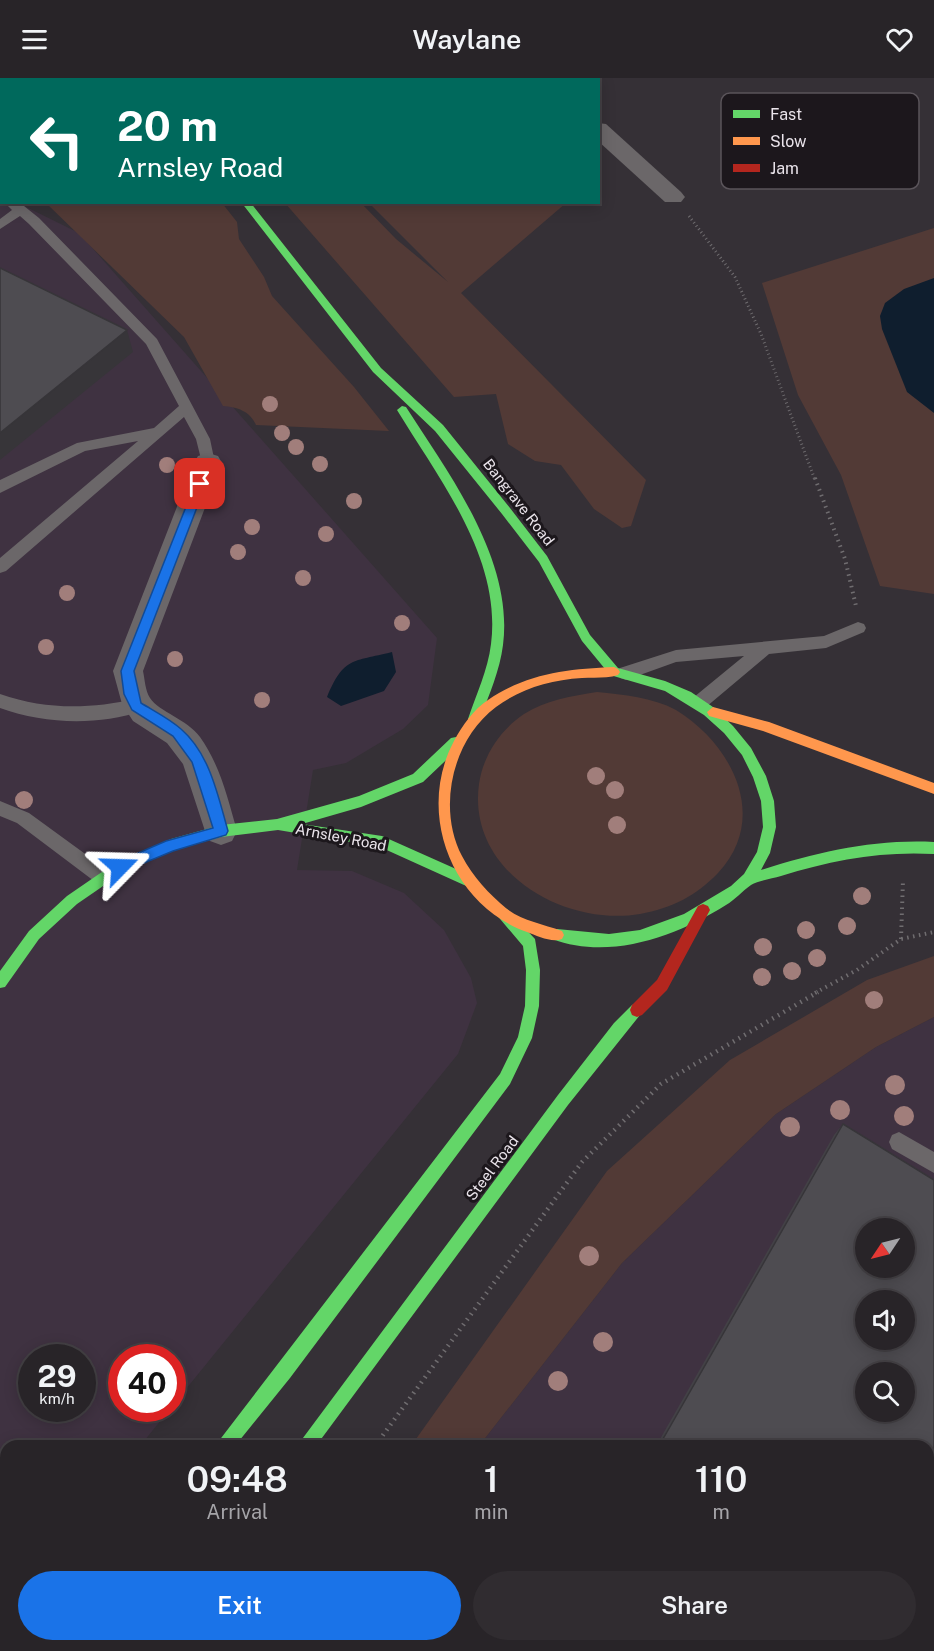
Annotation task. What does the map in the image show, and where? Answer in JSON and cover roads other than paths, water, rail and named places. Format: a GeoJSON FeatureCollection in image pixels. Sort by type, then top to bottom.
{"type":"FeatureCollection","features":[{"type":"Feature","properties":{"kind":"main road","name":"Bangrave Road"},"geometry":{"type":"LineString","coordinates":[[248,204],[377,370],[457,500],[494,582],[498,636],[474,719]]}},
{"type":"Feature","properties":{"kind":"main road","name":"Bangrave Road"},"geometry":{"type":"LineString","coordinates":[[377,370],[439,429],[506,511],[543,559],[585,638],[620,672]]}},
{"type":"Feature","properties":{"kind":"main road"},"geometry":{"type":"LineString","coordinates":[[229,1440],[291,1363],[505,1079],[525,1038],[532,1006],[533,970],[530,943],[469,881],[449,847],[440,811],[443,775],[456,742],[474,719],[513,690],[561,674],[620,672],[657,682],[706,707],[765,726],[934,789]]}},
{"type":"Feature","properties":{"kind":"main road"},"geometry":{"type":"LineString","coordinates":[[706,707],[749,754],[768,795],[768,840],[746,881]]}},
{"type":"Feature","properties":{"kind":"main road","name":"Arnsley Road"},"geometry":{"type":"LineString","coordinates":[[0,982],[34,935],[72,900],[120,867],[171,846],[221,831],[277,825],[362,801],[418,778],[456,742]]}},
{"type":"Feature","properties":{"kind":"main road","name":"Arnsley Road"},"geometry":{"type":"LineString","coordinates":[[277,825],[332,836],[382,842],[469,881]]}},
{"type":"Feature","properties":{"kind":"main road"},"geometry":{"type":"LineString","coordinates":[[502,914],[550,934],[603,942],[657,934],[703,910],[746,881],[855,848],[904,843],[934,848]]}},
{"type":"Feature","properties":{"kind":"main road","name":"Steel Road"},"geometry":{"type":"LineString","coordinates":[[310,1440],[563,1100],[619,1028],[662,985],[703,910]]}},
{"type":"Feature","properties":{"kind":"street"},"geometry":{"type":"LineString","coordinates":[[600,131],[674,197]]}},
{"type":"Feature","properties":{"kind":"street"},"geometry":{"type":"LineString","coordinates":[[208,463],[128,671],[131,694],[136,706],[177,733],[189,745],[204,773],[221,831]]}},
{"type":"Feature","properties":{"kind":"lane"},"geometry":{"type":"LineString","coordinates":[[0,225],[15,206],[113,300],[152,342],[203,439],[208,463]]}},
{"type":"Feature","properties":{"kind":"lane"},"geometry":{"type":"LineString","coordinates":[[0,567],[187,407]]}},
{"type":"Feature","properties":{"kind":"lane"},"geometry":{"type":"LineString","coordinates":[[0,488],[9,481],[82,447],[159,432]]}},
{"type":"Feature","properties":{"kind":"lane"},"geometry":{"type":"LineString","coordinates":[[620,672],[676,656],[763,650],[826,642],[858,628]]}},
{"type":"Feature","properties":{"kind":"lane"},"geometry":{"type":"LineString","coordinates":[[706,707],[763,650]]}},
{"type":"Feature","properties":{"kind":"lane"},"geometry":{"type":"LineString","coordinates":[[0,701],[63,714],[113,712],[136,706]]}},
{"type":"Feature","properties":{"kind":"lane"},"geometry":{"type":"LineString","coordinates":[[0,808],[23,818],[104,878]]}},
{"type":"Feature","properties":{"kind":"lane"},"geometry":{"type":"LineString","coordinates":[[899,1142],[934,1163]]}},
{"type":"Feature","properties":{"kind":"water"},"geometry":{"type":"Polygon","coordinates":[[[934,278],[934,413],[907,392],[882,329],[880,316],[885,303],[904,289],[934,278]]]}},
{"type":"Feature","properties":{"kind":"water"},"geometry":{"type":"Polygon","coordinates":[[[392,652],[396,672],[384,691],[341,706],[327,697],[339,674],[351,663],[392,652]]]}}]}
